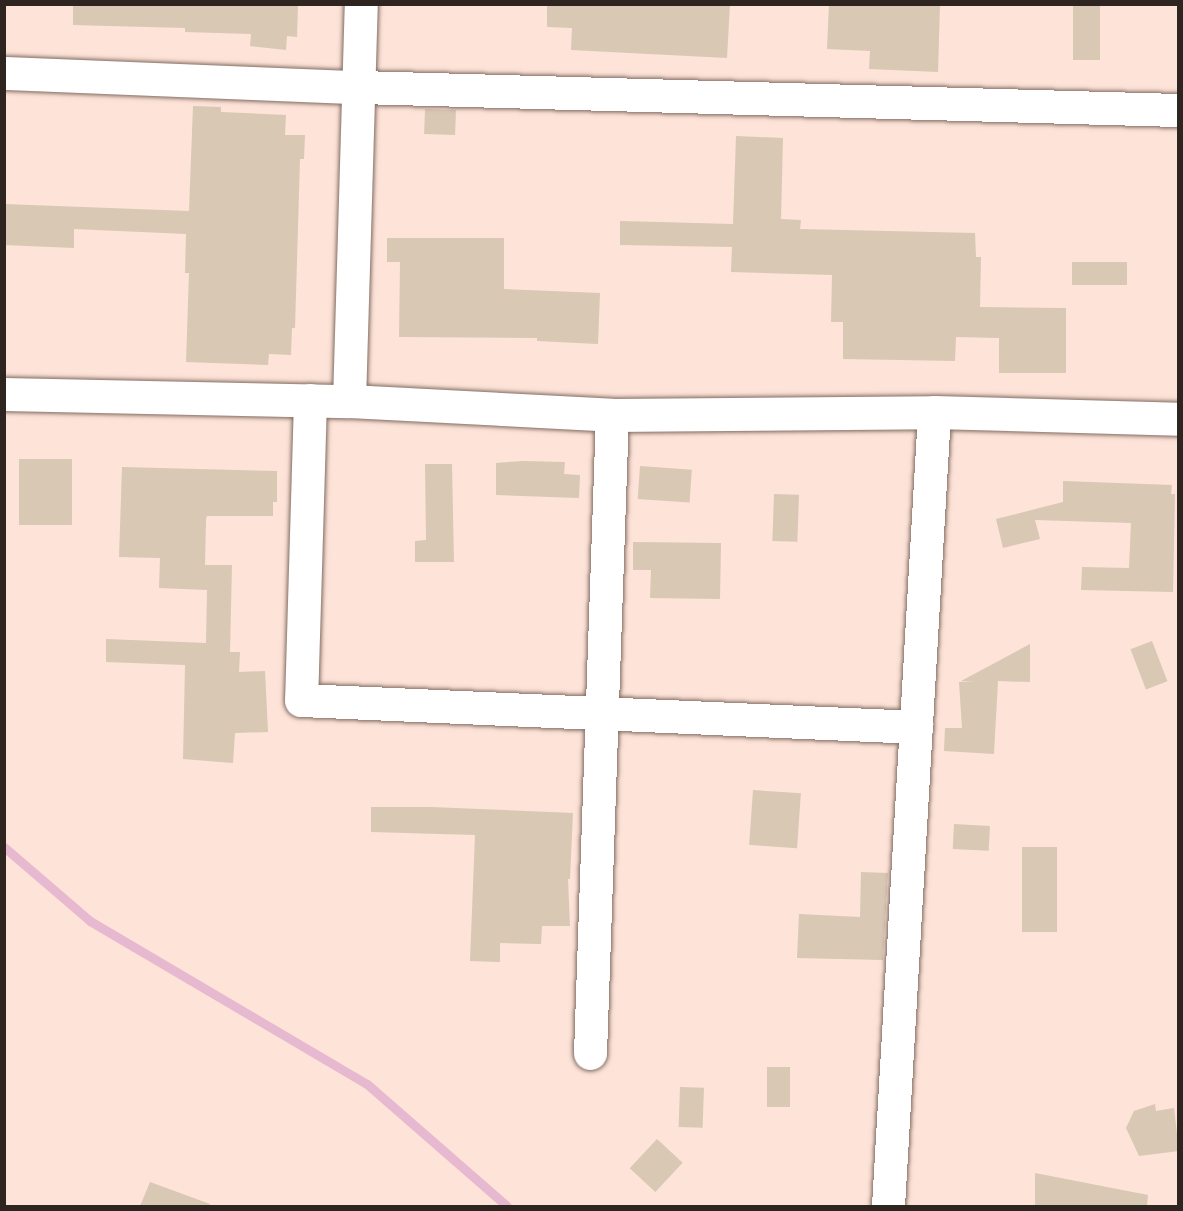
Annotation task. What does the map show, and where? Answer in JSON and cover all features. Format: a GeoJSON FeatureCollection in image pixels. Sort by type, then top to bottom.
{"type":"FeatureCollection","features":[{"type":"Feature","properties":{"kind":"street"},"geometry":{"type":"LineString","coordinates":[[349,401],[361,4]]}},
{"type":"Feature","properties":{"kind":"street"},"geometry":{"type":"LineString","coordinates":[[4,73],[359,87],[1179,110]]}},
{"type":"Feature","properties":{"kind":"street"},"geometry":{"type":"LineString","coordinates":[[4,394],[349,401],[612,415],[934,412],[1179,419]]}},
{"type":"Feature","properties":{"kind":"street"},"geometry":{"type":"LineString","coordinates":[[310,400],[301,700],[916,727]]}},
{"type":"Feature","properties":{"kind":"street"},"geometry":{"type":"LineString","coordinates":[[888,1206],[934,412]]}},
{"type":"Feature","properties":{"kind":"street"},"geometry":{"type":"LineString","coordinates":[[590,1053],[612,415]]}},
{"type":"Feature","properties":{"kind":"building"},"geometry":{"type":"Polygon","coordinates":[[[73,4],[298,4],[297,37],[287,36],[286,50],[250,46],[251,34],[185,32],[185,28],[73,25],[73,4]]]}},
{"type":"Feature","properties":{"kind":"building"},"geometry":{"type":"Polygon","coordinates":[[[547,4],[730,4],[727,58],[571,50],[572,28],[547,27],[547,4]]]}},
{"type":"Feature","properties":{"kind":"building"},"geometry":{"type":"Polygon","coordinates":[[[829,4],[940,4],[938,72],[869,69],[870,51],[827,49],[829,4]]]}},
{"type":"Feature","properties":{"kind":"building"},"geometry":{"type":"Polygon","coordinates":[[[1073,4],[1100,4],[1100,60],[1073,60],[1073,4]]]}},
{"type":"Feature","properties":{"kind":"building"},"geometry":{"type":"Polygon","coordinates":[[[193,106],[221,107],[221,112],[286,115],[285,135],[305,135],[304,159],[300,159],[295,328],[292,328],[291,355],[269,354],[268,365],[186,362],[189,273],[185,273],[186,234],[74,229],[74,248],[4,245],[4,204],[189,211],[193,106]]]}},
{"type":"Feature","properties":{"kind":"building"},"geometry":{"type":"Polygon","coordinates":[[[425,109],[456,110],[455,135],[424,134],[425,109]]]}},
{"type":"Feature","properties":{"kind":"building"},"geometry":{"type":"Polygon","coordinates":[[[736,136],[783,138],[781,219],[801,220],[800,229],[975,233],[976,257],[981,257],[980,307],[1066,308],[1066,373],[999,373],[999,338],[956,337],[955,361],[843,359],[843,322],[831,322],[832,275],[731,272],[732,247],[620,245],[620,221],[733,224],[736,136]]]}},
{"type":"Feature","properties":{"kind":"building"},"geometry":{"type":"Polygon","coordinates":[[[387,238],[504,238],[504,289],[600,293],[598,344],[537,341],[537,338],[399,337],[400,262],[387,262],[387,238]]]}},
{"type":"Feature","properties":{"kind":"building"},"geometry":{"type":"Polygon","coordinates":[[[1072,262],[1127,262],[1127,285],[1072,285],[1072,262]]]}},
{"type":"Feature","properties":{"kind":"building"},"geometry":{"type":"Polygon","coordinates":[[[19,459],[72,459],[72,525],[19,525],[19,459]]]}},
{"type":"Feature","properties":{"kind":"building"},"geometry":{"type":"Polygon","coordinates":[[[565,462],[564,474],[580,475],[579,498],[496,495],[496,463],[565,462]]]}},
{"type":"Feature","properties":{"kind":"building"},"geometry":{"type":"Polygon","coordinates":[[[425,464],[452,464],[454,562],[415,562],[415,541],[426,540],[425,464]]]}},
{"type":"Feature","properties":{"kind":"building"},"geometry":{"type":"Polygon","coordinates":[[[640,466],[692,470],[690,503],[638,499],[640,466]]]}},
{"type":"Feature","properties":{"kind":"building"},"geometry":{"type":"Polygon","coordinates":[[[122,467],[277,471],[277,502],[273,502],[273,516],[207,516],[206,519],[205,565],[232,565],[230,652],[240,652],[239,672],[265,671],[268,732],[235,733],[233,763],[183,759],[185,665],[106,662],[106,639],[206,643],[207,590],[159,588],[160,558],[119,557],[122,467]]]}},
{"type":"Feature","properties":{"kind":"building"},"geometry":{"type":"Polygon","coordinates":[[[1063,481],[1172,485],[1171,494],[1175,494],[1173,592],[1081,590],[1082,567],[1129,568],[1131,523],[1035,520],[1040,539],[1003,548],[996,519],[1063,502],[1063,481]]]}},
{"type":"Feature","properties":{"kind":"building"},"geometry":{"type":"Polygon","coordinates":[[[774,494],[799,495],[797,542],[772,541],[774,494]]]}},
{"type":"Feature","properties":{"kind":"building"},"geometry":{"type":"Polygon","coordinates":[[[633,542],[721,543],[720,599],[650,598],[651,570],[633,570],[633,542]]]}},
{"type":"Feature","properties":{"kind":"building"},"geometry":{"type":"Polygon","coordinates":[[[1152,641],[1167,681],[1146,689],[1131,649],[1152,641]]]}},
{"type":"Feature","properties":{"kind":"building"},"geometry":{"type":"Polygon","coordinates":[[[1030,644],[1030,682],[998,681],[994,754],[944,751],[945,728],[962,728],[959,682],[975,681],[961,681],[1030,644]]]}},
{"type":"Feature","properties":{"kind":"building"},"geometry":{"type":"Polygon","coordinates":[[[753,790],[801,793],[797,848],[749,845],[753,790]]]}},
{"type":"Feature","properties":{"kind":"building"},"geometry":{"type":"Polygon","coordinates":[[[371,807],[573,813],[570,879],[568,879],[570,926],[542,926],[541,944],[500,943],[500,962],[470,961],[475,835],[371,832],[371,807]]]}},
{"type":"Feature","properties":{"kind":"building"},"geometry":{"type":"Polygon","coordinates":[[[954,824],[990,826],[989,851],[953,849],[954,824]]]}},
{"type":"Feature","properties":{"kind":"building"},"geometry":{"type":"Polygon","coordinates":[[[1022,847],[1057,847],[1057,932],[1022,932],[1022,847]]]}},
{"type":"Feature","properties":{"kind":"building"},"geometry":{"type":"Polygon","coordinates":[[[861,872],[888,873],[883,960],[797,958],[799,914],[860,917],[861,872]]]}},
{"type":"Feature","properties":{"kind":"building"},"geometry":{"type":"Polygon","coordinates":[[[767,1067],[790,1067],[790,1107],[767,1107],[767,1067]]]}},
{"type":"Feature","properties":{"kind":"building"},"geometry":{"type":"Polygon","coordinates":[[[680,1087],[704,1088],[703,1128],[679,1127],[680,1087]]]}},
{"type":"Feature","properties":{"kind":"building"},"geometry":{"type":"Polygon","coordinates":[[[1155,1104],[1156,1111],[1174,1108],[1179,1151],[1139,1156],[1126,1128],[1134,1111],[1155,1104]]]}},
{"type":"Feature","properties":{"kind":"building"},"geometry":{"type":"Polygon","coordinates":[[[657,1139],[683,1163],[655,1192],[630,1168],[657,1139]]]}},
{"type":"Feature","properties":{"kind":"building"},"geometry":{"type":"Polygon","coordinates":[[[1035,1173],[1148,1195],[1147,1206],[1035,1206],[1035,1173]]]}},
{"type":"Feature","properties":{"kind":"building"},"geometry":{"type":"Polygon","coordinates":[[[150,1182],[210,1204],[209,1206],[140,1206],[150,1182]]]}},
{"type":"Feature","properties":{"kind":"waterway"},"geometry":{"type":"LineString","coordinates":[[4,847],[90,921],[367,1084],[507,1206]]}}]}
